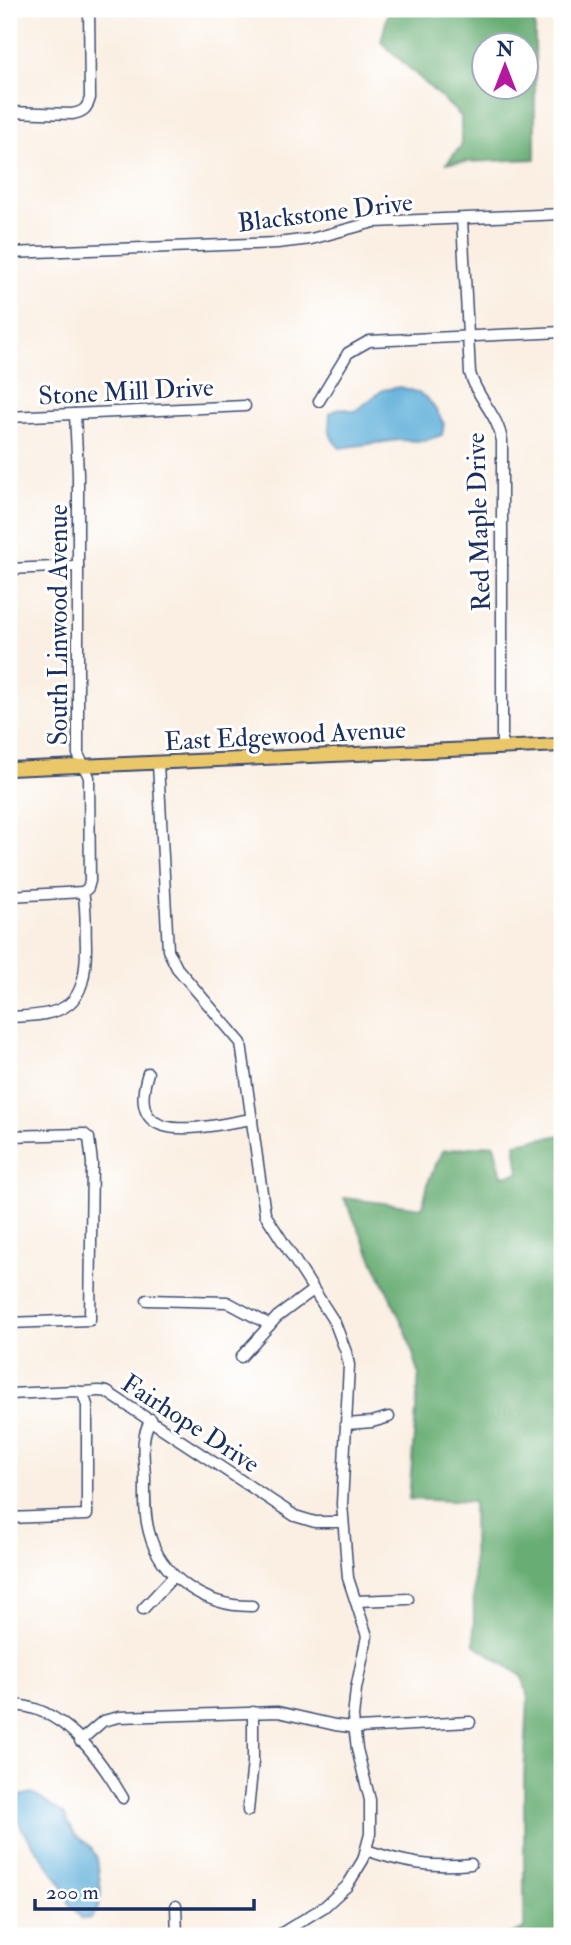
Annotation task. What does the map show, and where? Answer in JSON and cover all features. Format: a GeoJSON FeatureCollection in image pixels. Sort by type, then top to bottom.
{"type":"FeatureCollection","features":[{"type":"Feature","properties":{"kind":"main road","name":"East Edgewood Avenue"},"geometry":{"type":"LineString","coordinates":[[9,769],[562,745]]}},
{"type":"Feature","properties":{"kind":"street"},"geometry":{"type":"LineString","coordinates":[[9,113],[72,114],[82,113],[88,106],[89,9]]}},
{"type":"Feature","properties":{"kind":"street","name":"Blackstone Drive"},"geometry":{"type":"LineString","coordinates":[[9,253],[277,243],[311,239],[374,222],[562,214]]}},
{"type":"Feature","properties":{"kind":"street","name":"Red Maple Drive"},"geometry":{"type":"LineString","coordinates":[[462,219],[472,380],[481,399],[497,421],[502,441],[502,748]]}},
{"type":"Feature","properties":{"kind":"street"},"geometry":{"type":"LineString","coordinates":[[319,401],[341,362],[356,346],[376,340],[562,332]]}},
{"type":"Feature","properties":{"kind":"street","name":"Stone Mill Drive"},"geometry":{"type":"LineString","coordinates":[[9,417],[245,406]]}},
{"type":"Feature","properties":{"kind":"street","name":"South Linwood Avenue"},"geometry":{"type":"LineString","coordinates":[[9,1017],[47,1015],[58,1011],[75,997],[83,982],[86,966],[83,892],[90,881],[89,776],[78,754],[75,414]]}},
{"type":"Feature","properties":{"kind":"street"},"geometry":{"type":"LineString","coordinates":[[9,569],[78,566]]}},
{"type":"Feature","properties":{"kind":"street"},"geometry":{"type":"LineString","coordinates":[[158,764],[168,950],[177,968],[241,1043],[265,1214],[335,1322],[346,1352],[350,1380],[341,1495],[348,1573],[365,1626],[367,1641],[356,1689],[354,1727],[371,1806],[370,1830],[358,1869],[340,1894],[277,1936]]}},
{"type":"Feature","properties":{"kind":"street"},"geometry":{"type":"LineString","coordinates":[[9,896],[83,892]]}},
{"type":"Feature","properties":{"kind":"street"},"geometry":{"type":"LineString","coordinates":[[148,1073],[142,1091],[146,1112],[160,1126],[176,1130],[252,1119]]}},
{"type":"Feature","properties":{"kind":"street"},"geometry":{"type":"LineString","coordinates":[[9,1136],[87,1135],[92,1163],[90,1320],[9,1323]]}},
{"type":"Feature","properties":{"kind":"street"},"geometry":{"type":"LineString","coordinates":[[242,1357],[283,1312],[313,1290]]}},
{"type":"Feature","properties":{"kind":"street"},"geometry":{"type":"LineString","coordinates":[[147,1300],[227,1302],[270,1325]]}},
{"type":"Feature","properties":{"kind":"street","name":"Fairhope Drive"},"geometry":{"type":"LineString","coordinates":[[9,1394],[75,1391],[83,1394],[97,1390],[107,1392],[295,1516],[314,1522],[343,1522]]}},
{"type":"Feature","properties":{"kind":"street"},"geometry":{"type":"LineString","coordinates":[[9,1518],[87,1514],[87,1405],[83,1394]]}},
{"type":"Feature","properties":{"kind":"street"},"geometry":{"type":"LineString","coordinates":[[347,1423],[372,1422],[389,1417]]}},
{"type":"Feature","properties":{"kind":"street"},"geometry":{"type":"LineString","coordinates":[[151,1419],[143,1441],[147,1522],[154,1549],[174,1576],[196,1592],[222,1602],[251,1606]]}},
{"type":"Feature","properties":{"kind":"street"},"geometry":{"type":"LineString","coordinates":[[143,1609],[174,1576]]}},
{"type":"Feature","properties":{"kind":"street"},"geometry":{"type":"LineString","coordinates":[[356,1601],[408,1599]]}},
{"type":"Feature","properties":{"kind":"street"},"geometry":{"type":"LineString","coordinates":[[9,1705],[30,1707],[55,1718],[103,1765],[123,1798]]}},
{"type":"Feature","properties":{"kind":"street"},"geometry":{"type":"LineString","coordinates":[[248,1811],[254,1748],[253,1712]]}},
{"type":"Feature","properties":{"kind":"street"},"geometry":{"type":"LineString","coordinates":[[80,1741],[103,1721],[119,1717],[285,1712],[354,1727],[470,1722]]}},
{"type":"Feature","properties":{"kind":"street"},"geometry":{"type":"LineString","coordinates":[[366,1850],[424,1866],[471,1864]]}},
{"type":"Feature","properties":{"kind":"street"},"geometry":{"type":"LineString","coordinates":[[176,1906],[177,1936]]}},
{"type":"Feature","properties":{"kind":"green space"},"geometry":{"type":"Polygon","coordinates":[[[389,9],[535,9],[535,32],[470,32],[470,102],[535,102],[535,159],[447,163],[461,146],[461,116],[381,42],[389,9]]]}},
{"type":"Feature","properties":{"kind":"green space"},"geometry":{"type":"Polygon","coordinates":[[[562,1135],[562,1936],[505,1936],[524,1929],[524,1777],[528,1699],[523,1677],[474,1644],[473,1502],[409,1499],[419,1373],[406,1331],[344,1198],[422,1208],[429,1180],[442,1151],[494,1144],[502,1176],[519,1173],[515,1143],[562,1135]]]}},
{"type":"Feature","properties":{"kind":"water"},"geometry":{"type":"Polygon","coordinates":[[[400,387],[423,395],[431,403],[444,424],[442,435],[424,441],[399,440],[340,448],[336,444],[330,432],[330,413],[340,408],[355,411],[383,390],[400,387]]]}},
{"type":"Feature","properties":{"kind":"water"},"geometry":{"type":"Polygon","coordinates":[[[32,1793],[64,1814],[75,1835],[90,1846],[97,1858],[101,1891],[99,1907],[91,1918],[82,1919],[69,1903],[66,1891],[21,1827],[13,1808],[19,1796],[32,1793]]]}}]}
